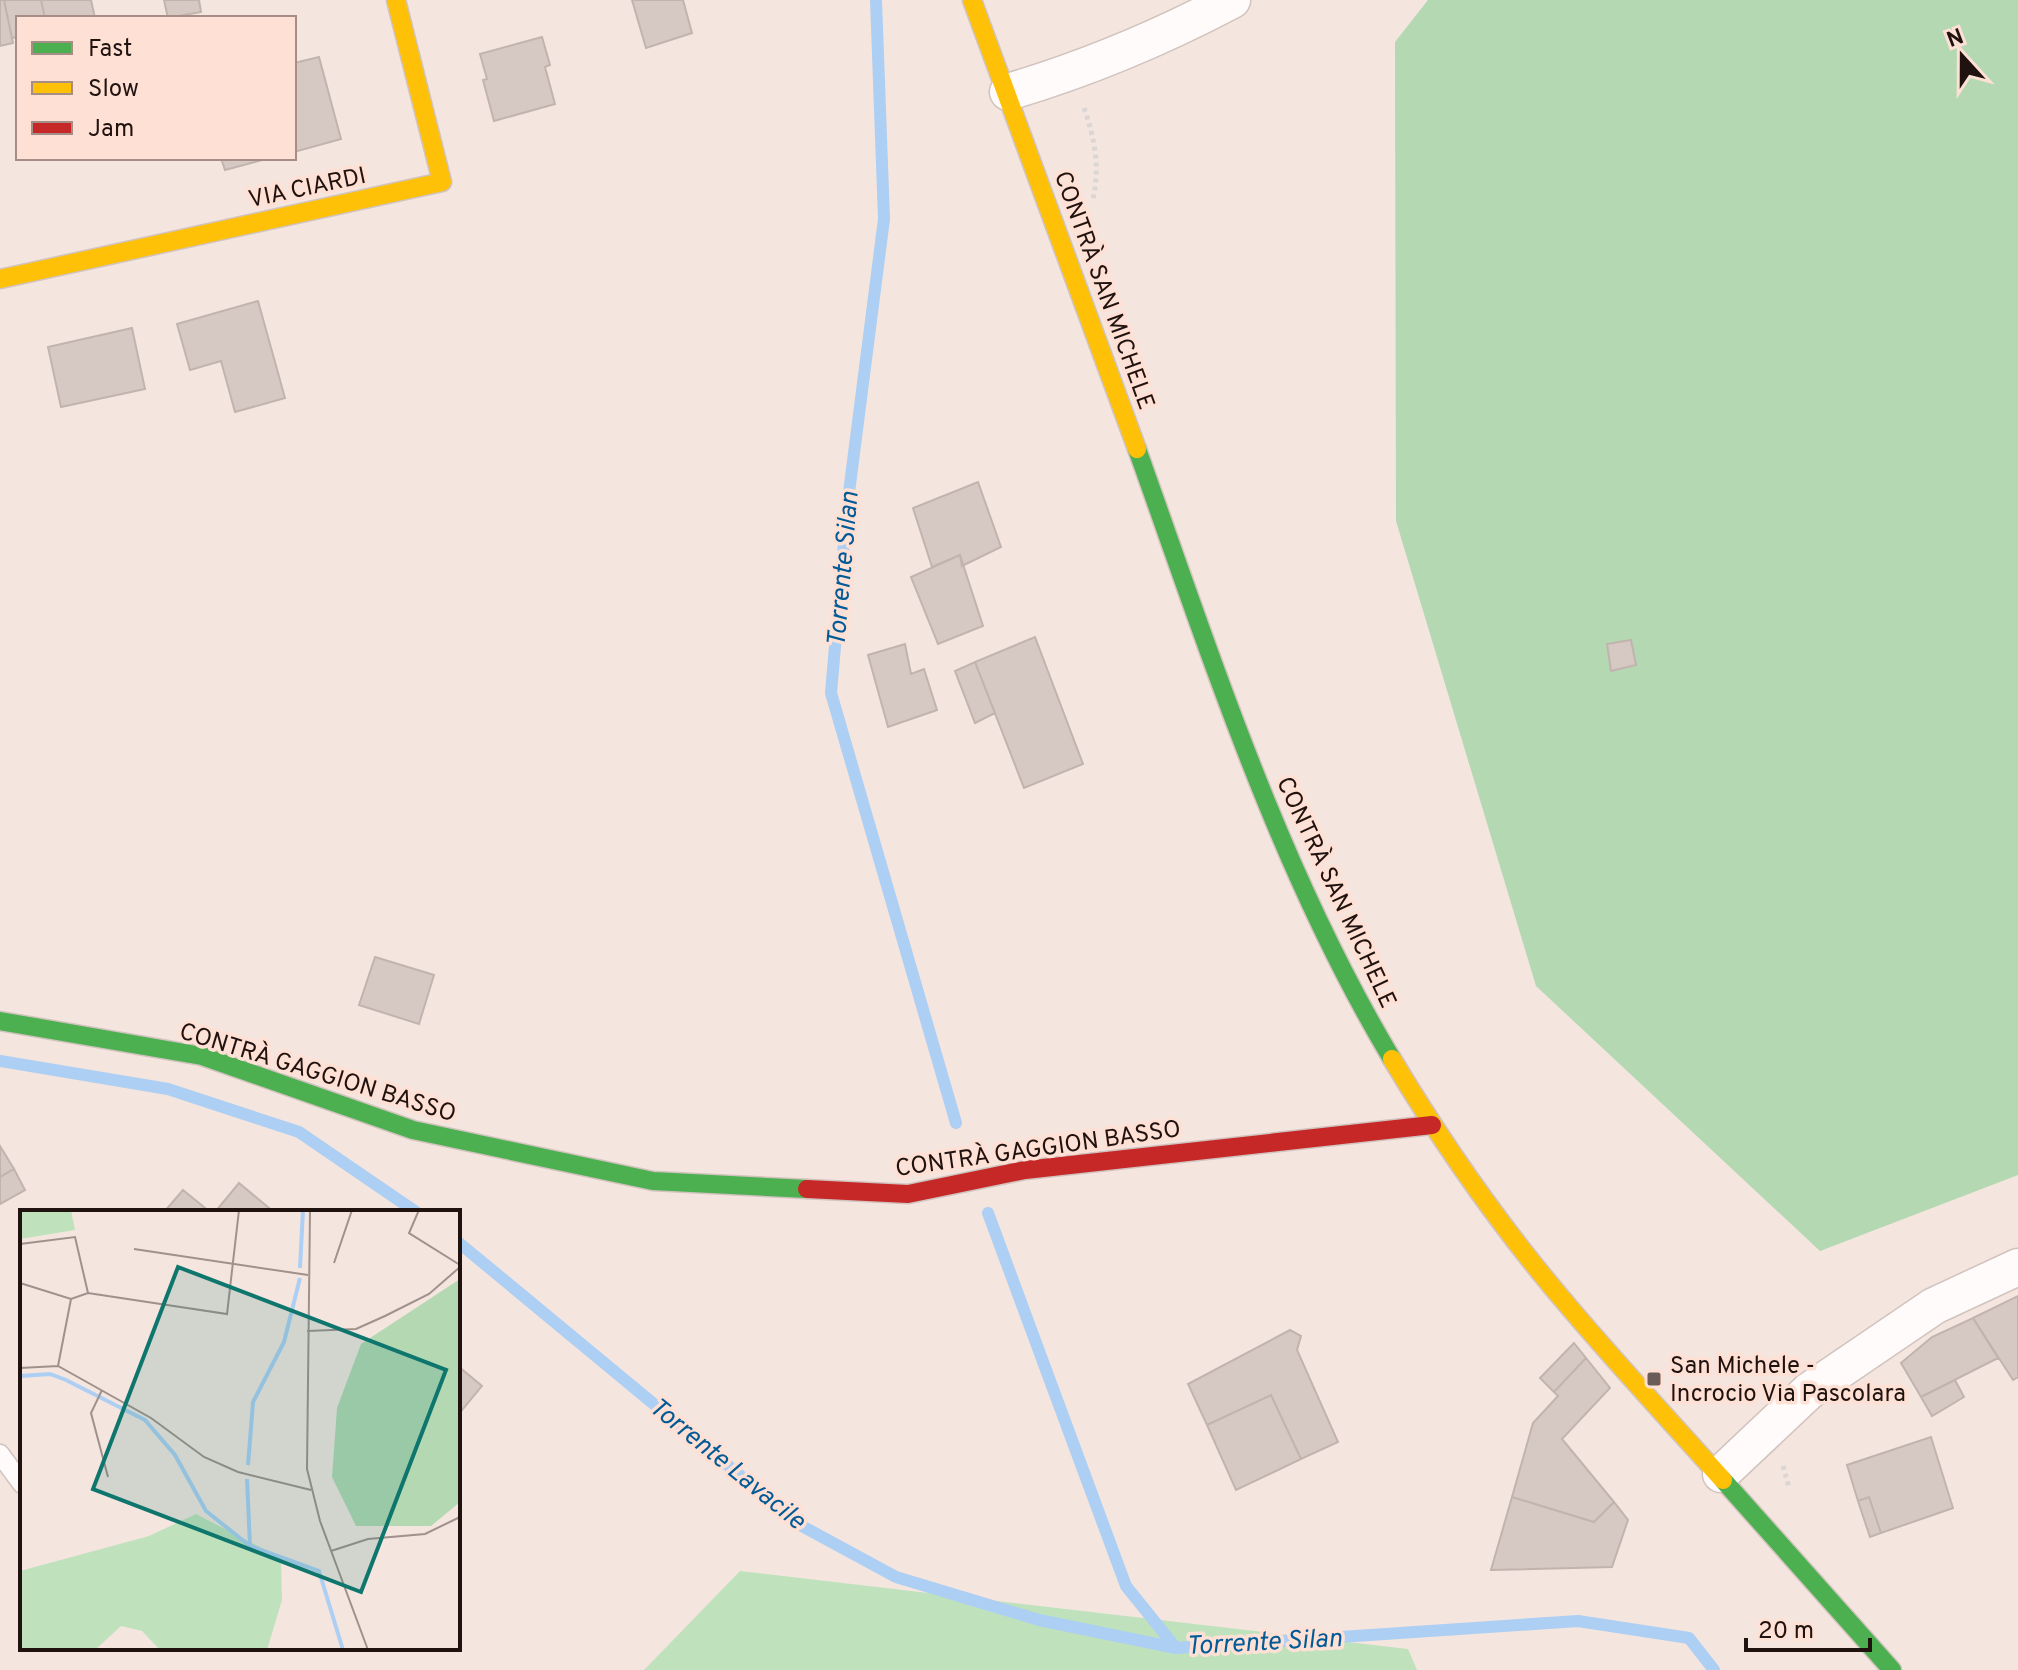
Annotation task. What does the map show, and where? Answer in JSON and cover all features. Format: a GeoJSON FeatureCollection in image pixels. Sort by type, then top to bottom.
{"type":"FeatureCollection","features":[{"type":"Feature","properties":{"kind":"street","name":"VIA CIARDI"},"geometry":{"type":"LineString","coordinates":[[0,279],[442,182],[396,0]]}},
{"type":"Feature","properties":{"kind":"street","name":"CONTRÀ SAN MICHELE"},"geometry":{"type":"LineString","coordinates":[[972,0],[1210,653],[1279,831],[1354,995],[1432,1125],[1567,1305],[1721,1474],[1892,1670]]}},
{"type":"Feature","properties":{"kind":"street"},"geometry":{"type":"LineString","coordinates":[[1008,92],[1072,73],[1193,21],[1232,0]]}},
{"type":"Feature","properties":{"kind":"street","name":"CONTRÀ GAGGION BASSO"},"geometry":{"type":"LineString","coordinates":[[0,1021],[202,1056],[413,1130],[653,1181],[908,1194],[1025,1170],[1432,1125]]}},
{"type":"Feature","properties":{"kind":"street"},"geometry":{"type":"LineString","coordinates":[[1721,1474],[1809,1391],[1934,1306],[2018,1267]]}},
{"type":"Feature","properties":{"kind":"lane"},"geometry":{"type":"LineString","coordinates":[[0,1454],[20,1481]]}},
{"type":"Feature","properties":{"kind":"path"},"geometry":{"type":"LineString","coordinates":[[1072,73],[1094,137],[1098,178],[1091,206]]}},
{"type":"Feature","properties":{"kind":"path"},"geometry":{"type":"LineString","coordinates":[[1761,1436],[1784,1469],[1791,1493]]}},
{"type":"Feature","properties":{"kind":"green space"},"geometry":{"type":"Polygon","coordinates":[[[1428,0],[2018,0],[2018,1175],[1820,1251],[1536,986],[1396,521],[1395,42],[1428,0]]]}},
{"type":"Feature","properties":{"kind":"green space"},"geometry":{"type":"Polygon","coordinates":[[[740,1571],[1408,1649],[1417,1670],[644,1670],[740,1571]]]}},
{"type":"Feature","properties":{"kind":"building"},"geometry":{"type":"Polygon","coordinates":[[[0,0],[4,0],[13,43],[0,46],[0,0]]]}},
{"type":"Feature","properties":{"kind":"building"},"geometry":{"type":"Polygon","coordinates":[[[4,0],[41,0],[45,16],[16,16],[16,37],[12,38],[4,0]]]}},
{"type":"Feature","properties":{"kind":"building"},"geometry":{"type":"Polygon","coordinates":[[[41,0],[91,0],[95,16],[45,16],[41,0]]]}},
{"type":"Feature","properties":{"kind":"building"},"geometry":{"type":"Polygon","coordinates":[[[164,0],[199,0],[201,12],[168,16],[164,0]]]}},
{"type":"Feature","properties":{"kind":"building"},"geometry":{"type":"Polygon","coordinates":[[[632,0],[683,0],[692,33],[646,48],[632,0]]]}},
{"type":"Feature","properties":{"kind":"building"},"geometry":{"type":"Polygon","coordinates":[[[542,37],[550,65],[545,67],[555,104],[494,121],[480,54],[542,37]]]}},
{"type":"Feature","properties":{"kind":"building"},"geometry":{"type":"Polygon","coordinates":[[[319,57],[341,139],[296,151],[296,63],[319,57]]]}},
{"type":"Feature","properties":{"kind":"building"},"geometry":{"type":"Polygon","coordinates":[[[222,160],[262,160],[225,170],[222,160]]]}},
{"type":"Feature","properties":{"kind":"building"},"geometry":{"type":"Polygon","coordinates":[[[258,301],[285,398],[235,412],[221,361],[190,370],[177,324],[258,301]]]}},
{"type":"Feature","properties":{"kind":"building"},"geometry":{"type":"Polygon","coordinates":[[[132,328],[145,389],[61,407],[48,347],[132,328]]]}},
{"type":"Feature","properties":{"kind":"building"},"geometry":{"type":"Polygon","coordinates":[[[978,482],[1001,547],[962,566],[960,555],[932,567],[913,508],[978,482]]]}},
{"type":"Feature","properties":{"kind":"building"},"geometry":{"type":"Polygon","coordinates":[[[960,555],[983,626],[938,644],[911,577],[960,555]]]}},
{"type":"Feature","properties":{"kind":"building"},"geometry":{"type":"Polygon","coordinates":[[[1035,637],[1083,764],[1024,788],[975,662],[1035,637]]]}},
{"type":"Feature","properties":{"kind":"building"},"geometry":{"type":"Polygon","coordinates":[[[1631,640],[1636,665],[1611,671],[1607,644],[1631,640]]]}},
{"type":"Feature","properties":{"kind":"building"},"geometry":{"type":"Polygon","coordinates":[[[905,644],[911,674],[924,669],[937,710],[888,727],[868,655],[905,644]]]}},
{"type":"Feature","properties":{"kind":"building"},"geometry":{"type":"Polygon","coordinates":[[[975,662],[995,713],[975,723],[955,671],[975,662]]]}},
{"type":"Feature","properties":{"kind":"building"},"geometry":{"type":"Polygon","coordinates":[[[375,957],[434,975],[419,1024],[359,1005],[375,957]]]}},
{"type":"Feature","properties":{"kind":"building"},"geometry":{"type":"Polygon","coordinates":[[[0,1146],[14,1169],[0,1177],[0,1146]]]}},
{"type":"Feature","properties":{"kind":"building"},"geometry":{"type":"Polygon","coordinates":[[[14,1169],[25,1190],[0,1204],[0,1177],[14,1169]]]}},
{"type":"Feature","properties":{"kind":"building"},"geometry":{"type":"Polygon","coordinates":[[[239,1183],[272,1210],[217,1210],[239,1183]]]}},
{"type":"Feature","properties":{"kind":"building"},"geometry":{"type":"Polygon","coordinates":[[[183,1190],[208,1210],[166,1210],[183,1190]]]}},
{"type":"Feature","properties":{"kind":"building"},"geometry":{"type":"Polygon","coordinates":[[[2018,1296],[2018,1377],[2013,1380],[1973,1318],[2018,1296]]]}},
{"type":"Feature","properties":{"kind":"building"},"geometry":{"type":"Polygon","coordinates":[[[1973,1318],[1998,1358],[1921,1397],[1901,1363],[1932,1337],[1973,1318]]]}},
{"type":"Feature","properties":{"kind":"building"},"geometry":{"type":"Polygon","coordinates":[[[1290,1330],[1301,1336],[1297,1350],[1338,1442],[1301,1459],[1271,1395],[1207,1425],[1188,1384],[1290,1330]]]}},
{"type":"Feature","properties":{"kind":"building"},"geometry":{"type":"Polygon","coordinates":[[[1574,1343],[1586,1358],[1554,1392],[1540,1378],[1574,1343]]]}},
{"type":"Feature","properties":{"kind":"building"},"geometry":{"type":"Polygon","coordinates":[[[1586,1358],[1610,1388],[1562,1439],[1614,1502],[1594,1522],[1512,1497],[1533,1423],[1558,1396],[1554,1392],[1586,1358]]]}},
{"type":"Feature","properties":{"kind":"building"},"geometry":{"type":"Polygon","coordinates":[[[460,1368],[482,1386],[460,1413],[460,1368]]]}},
{"type":"Feature","properties":{"kind":"building"},"geometry":{"type":"Polygon","coordinates":[[[1955,1380],[1964,1397],[1932,1416],[1921,1397],[1955,1380]]]}},
{"type":"Feature","properties":{"kind":"building"},"geometry":{"type":"Polygon","coordinates":[[[1271,1395],[1301,1459],[1236,1490],[1207,1425],[1271,1395]]]}},
{"type":"Feature","properties":{"kind":"building"},"geometry":{"type":"Polygon","coordinates":[[[1931,1437],[1953,1508],[1881,1533],[1869,1497],[1858,1501],[1847,1465],[1931,1437]]]}},
{"type":"Feature","properties":{"kind":"building"},"geometry":{"type":"Polygon","coordinates":[[[1512,1497],[1594,1522],[1614,1502],[1628,1520],[1612,1567],[1491,1570],[1512,1497]]]}},
{"type":"Feature","properties":{"kind":"building"},"geometry":{"type":"Polygon","coordinates":[[[1869,1497],[1881,1533],[1870,1537],[1858,1501],[1869,1497]]]}},
{"type":"Feature","properties":{"kind":"waterway","name":"Torrente Silan"},"geometry":{"type":"LineString","coordinates":[[876,0],[884,219],[847,508],[831,693],[956,1123]]}},
{"type":"Feature","properties":{"kind":"waterway","name":"Torrente Lavacile"},"geometry":{"type":"LineString","coordinates":[[0,1061],[168,1089],[299,1132],[413,1210]]}},
{"type":"Feature","properties":{"kind":"waterway","name":"Torrente Silan"},"geometry":{"type":"LineString","coordinates":[[988,1213],[1126,1586],[1176,1648],[1578,1621],[1689,1638],[1714,1670]]}},
{"type":"Feature","properties":{"kind":"waterway","name":"Torrente Lavacile"},"geometry":{"type":"LineString","coordinates":[[460,1244],[800,1525],[896,1577],[1039,1620],[1176,1648]]}},
{"type":"Feature","properties":{"kind":"traffic: fast"},"geometry":{"type":"LineString","coordinates":[[1137,449],[1220,683],[1281,838],[1352,987],[1392,1059]]}},
{"type":"Feature","properties":{"kind":"traffic: fast"},"geometry":{"type":"LineString","coordinates":[[0,1021],[202,1056],[413,1130],[653,1181],[807,1189]]}},
{"type":"Feature","properties":{"kind":"traffic: fast"},"geometry":{"type":"LineString","coordinates":[[1723,1480],[1892,1670]]}},
{"type":"Feature","properties":{"kind":"traffic: slow"},"geometry":{"type":"LineString","coordinates":[[0,279],[442,182],[396,0]]}},
{"type":"Feature","properties":{"kind":"traffic: slow"},"geometry":{"type":"LineString","coordinates":[[972,0],[1137,449]]}},
{"type":"Feature","properties":{"kind":"traffic: slow"},"geometry":{"type":"LineString","coordinates":[[1392,1059],[1453,1155],[1521,1248],[1588,1329],[1723,1480]]}},
{"type":"Feature","properties":{"kind":"traffic: jam"},"geometry":{"type":"LineString","coordinates":[[807,1189],[908,1194],[1025,1170],[1432,1125]]}},
{"type":"Feature","properties":{"kind":"place","name":"San Michele - Incrocio Via Pascolara"},"geometry":{"type":"Point","coordinates":[1654,1379]}}]}
